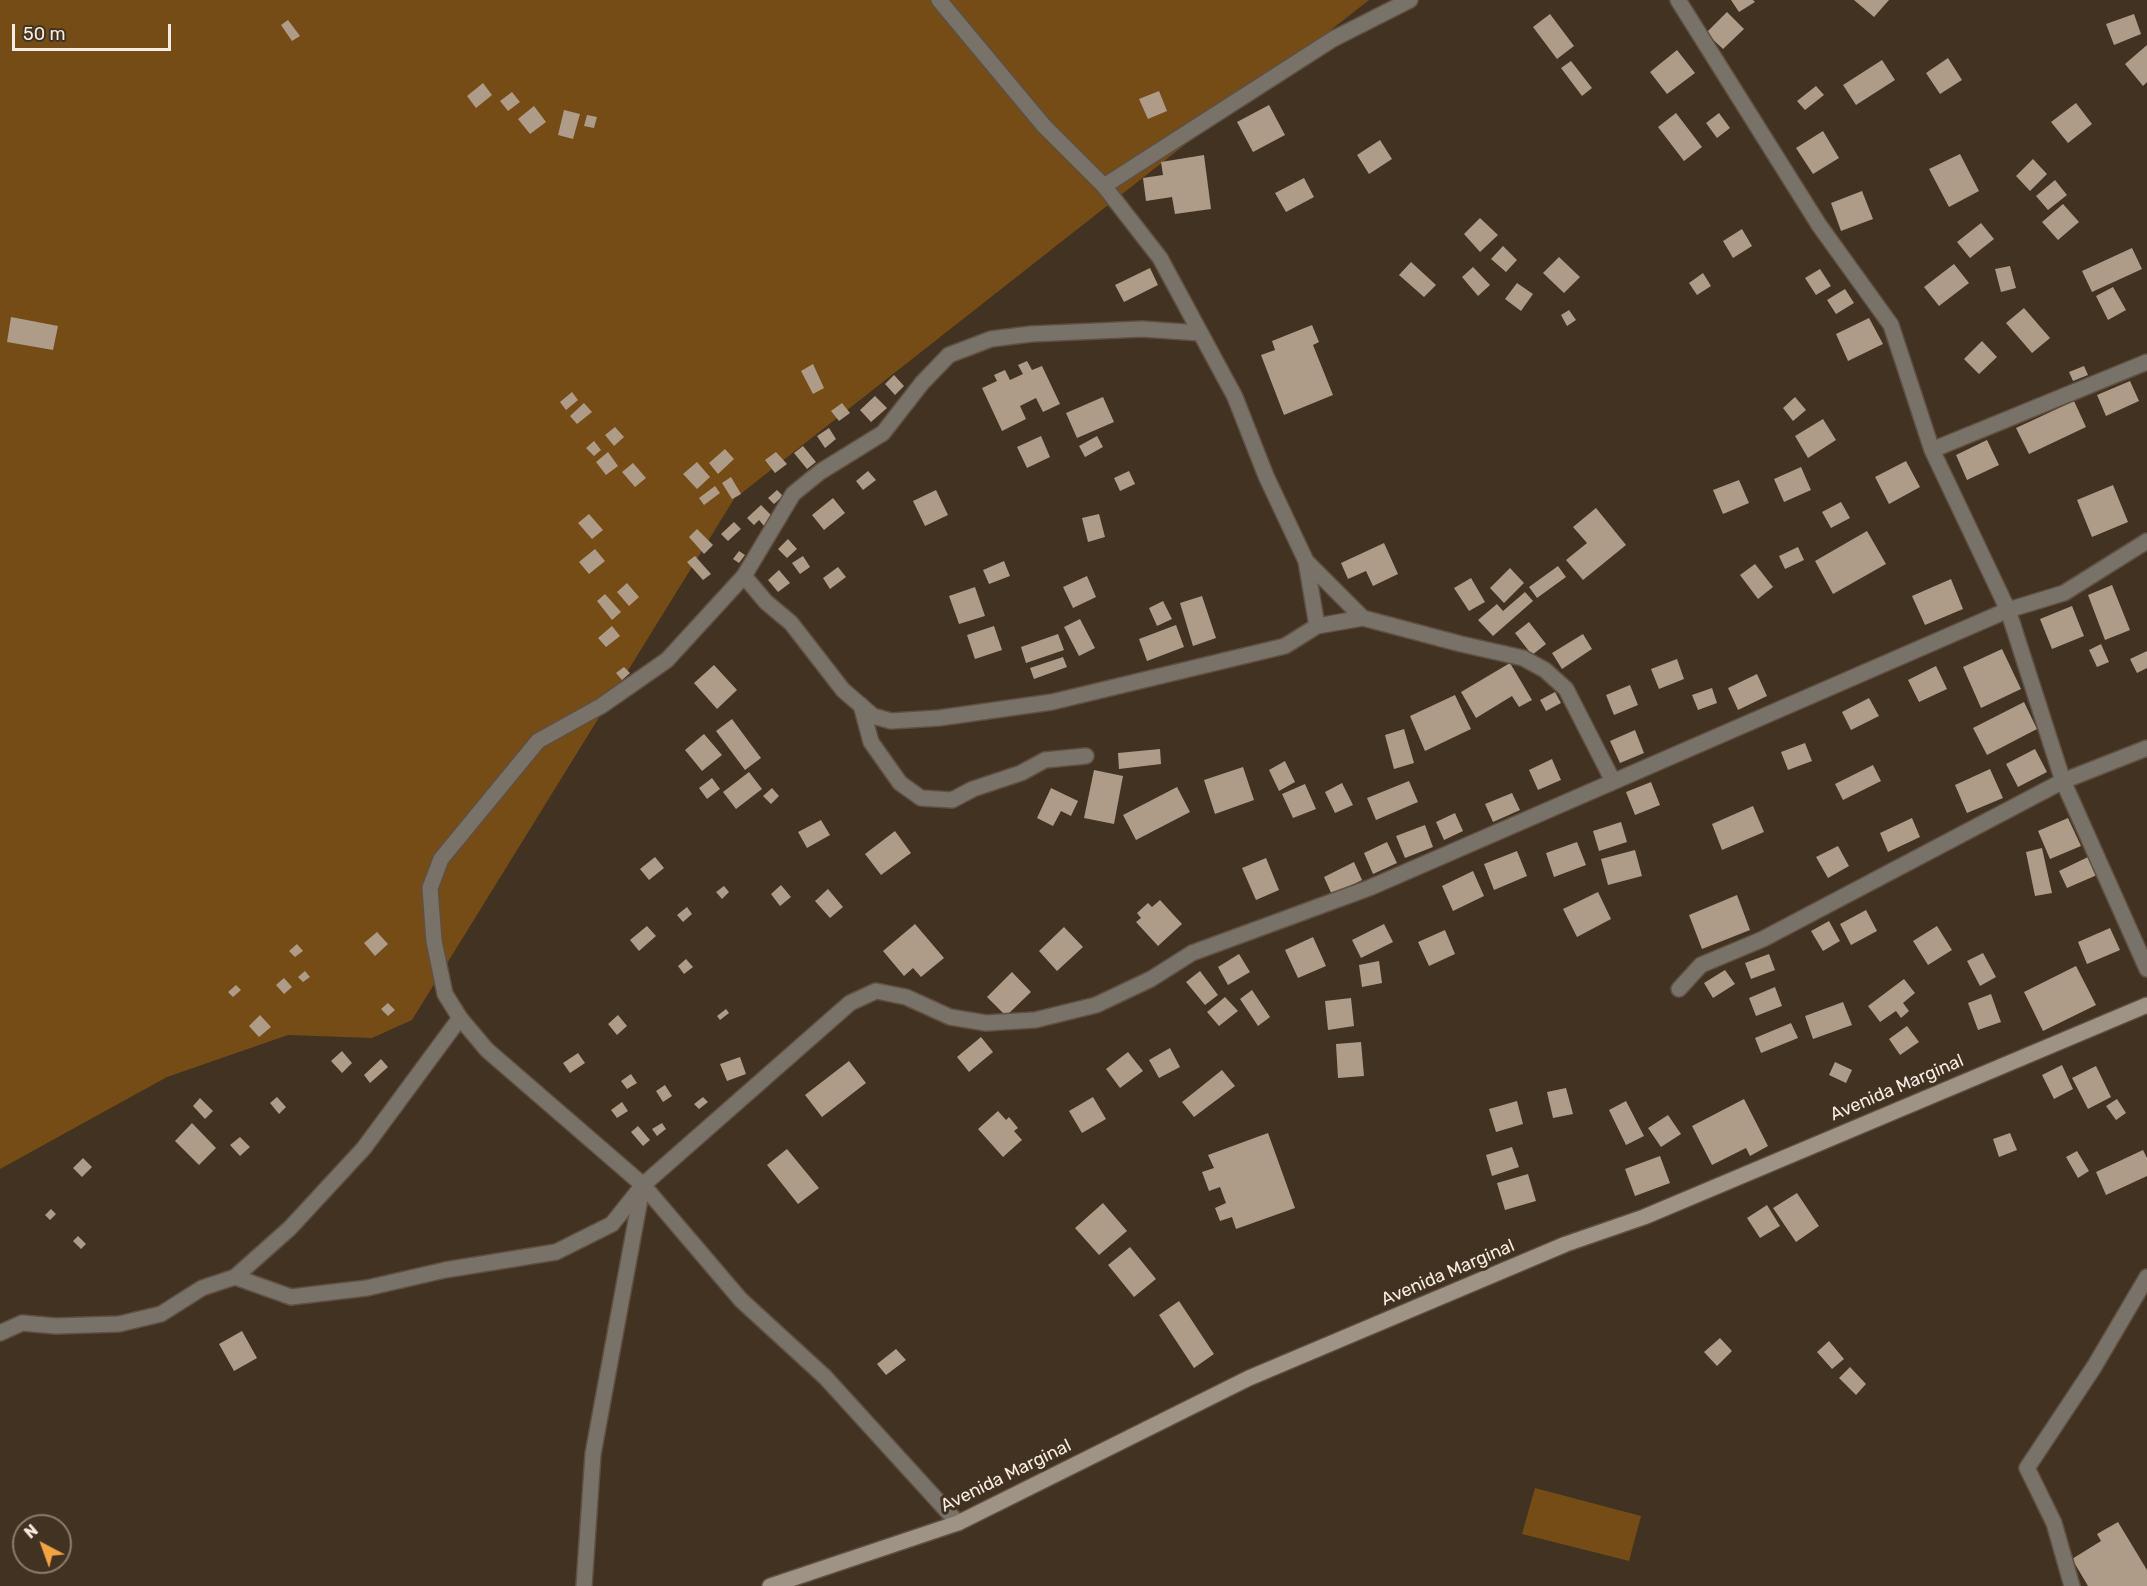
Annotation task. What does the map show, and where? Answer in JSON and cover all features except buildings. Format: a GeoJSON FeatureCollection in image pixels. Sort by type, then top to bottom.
{"type":"FeatureCollection","features":[{"type":"Feature","properties":{"kind":"street"},"geometry":{"type":"LineString","coordinates":[[939,0],[1044,126],[1104,186],[1160,258],[1235,397],[1266,476],[1306,561],[1317,626]]}},
{"type":"Feature","properties":{"kind":"street"},"geometry":{"type":"LineString","coordinates":[[1104,186],[1333,39],[1410,0]]}},
{"type":"Feature","properties":{"kind":"street"},"geometry":{"type":"LineString","coordinates":[[1678,0],[1819,225],[1891,325],[1932,450],[2008,610],[2063,781],[2147,969]]}},
{"type":"Feature","properties":{"kind":"street"},"geometry":{"type":"LineString","coordinates":[[958,1523],[825,1377],[741,1300],[643,1185],[487,1050],[460,1018],[445,994],[434,941],[430,888],[441,859],[538,741],[601,706],[667,660],[744,576],[793,494],[820,472],[883,433],[922,383],[949,355],[991,339],[1031,334],[1142,329],[1200,333]]}},
{"type":"Feature","properties":{"kind":"street"},"geometry":{"type":"LineString","coordinates":[[1932,450],[2147,362]]}},
{"type":"Feature","properties":{"kind":"street"},"geometry":{"type":"LineString","coordinates":[[235,1277],[291,1297],[368,1288],[445,1270],[556,1252],[612,1224],[643,1185],[850,1003],[876,991],[906,998],[950,1017],[986,1023],[1035,1020],[1095,1005],[1151,978],[1192,953],[1369,888],[2008,610],[2064,593],[2147,540]]}},
{"type":"Feature","properties":{"kind":"street"},"geometry":{"type":"LineString","coordinates":[[1306,561],[1363,618]]}},
{"type":"Feature","properties":{"kind":"street"},"geometry":{"type":"LineString","coordinates":[[744,576],[766,602],[791,623],[843,690],[873,716],[891,722],[939,718],[1052,702],[1285,646],[1317,626],[1363,618],[1461,645],[1523,658],[1545,670],[1566,689],[1613,781]]}},
{"type":"Feature","properties":{"kind":"street"},"geometry":{"type":"LineString","coordinates":[[861,705],[871,742],[900,783],[921,798],[952,800],[973,789],[1021,773],[1045,760],[1086,756]]}},
{"type":"Feature","properties":{"kind":"street"},"geometry":{"type":"LineString","coordinates":[[1679,989],[1701,965],[1762,939],[2063,781],[2147,748]]}},
{"type":"Feature","properties":{"kind":"street","name":"Avenida Marginal"},"geometry":{"type":"LineString","coordinates":[[770,1586],[958,1523],[1249,1378],[1566,1245],[1644,1217],[1800,1149],[2147,1005]]}},
{"type":"Feature","properties":{"kind":"street"},"geometry":{"type":"LineString","coordinates":[[0,1333],[22,1323],[56,1326],[119,1324],[161,1314],[202,1288],[235,1277],[290,1228],[364,1148],[460,1018]]}},
{"type":"Feature","properties":{"kind":"street"},"geometry":{"type":"LineString","coordinates":[[584,1586],[593,1454],[643,1185]]}},
{"type":"Feature","properties":{"kind":"street"},"geometry":{"type":"LineString","coordinates":[[2072,1586],[2054,1523],[2027,1468],[2147,1282]]}},
{"type":"Feature","properties":{"kind":"shaded area"},"geometry":{"type":"Polygon","coordinates":[[[0,0],[1369,0],[734,499],[412,1020],[372,1038],[288,1035],[167,1077],[0,1169],[0,0]]]}},
{"type":"Feature","properties":{"kind":"shaded area"},"geometry":{"type":"Polygon","coordinates":[[[1535,1488],[1641,1516],[1629,1561],[1522,1534],[1535,1488]]]}}]}
